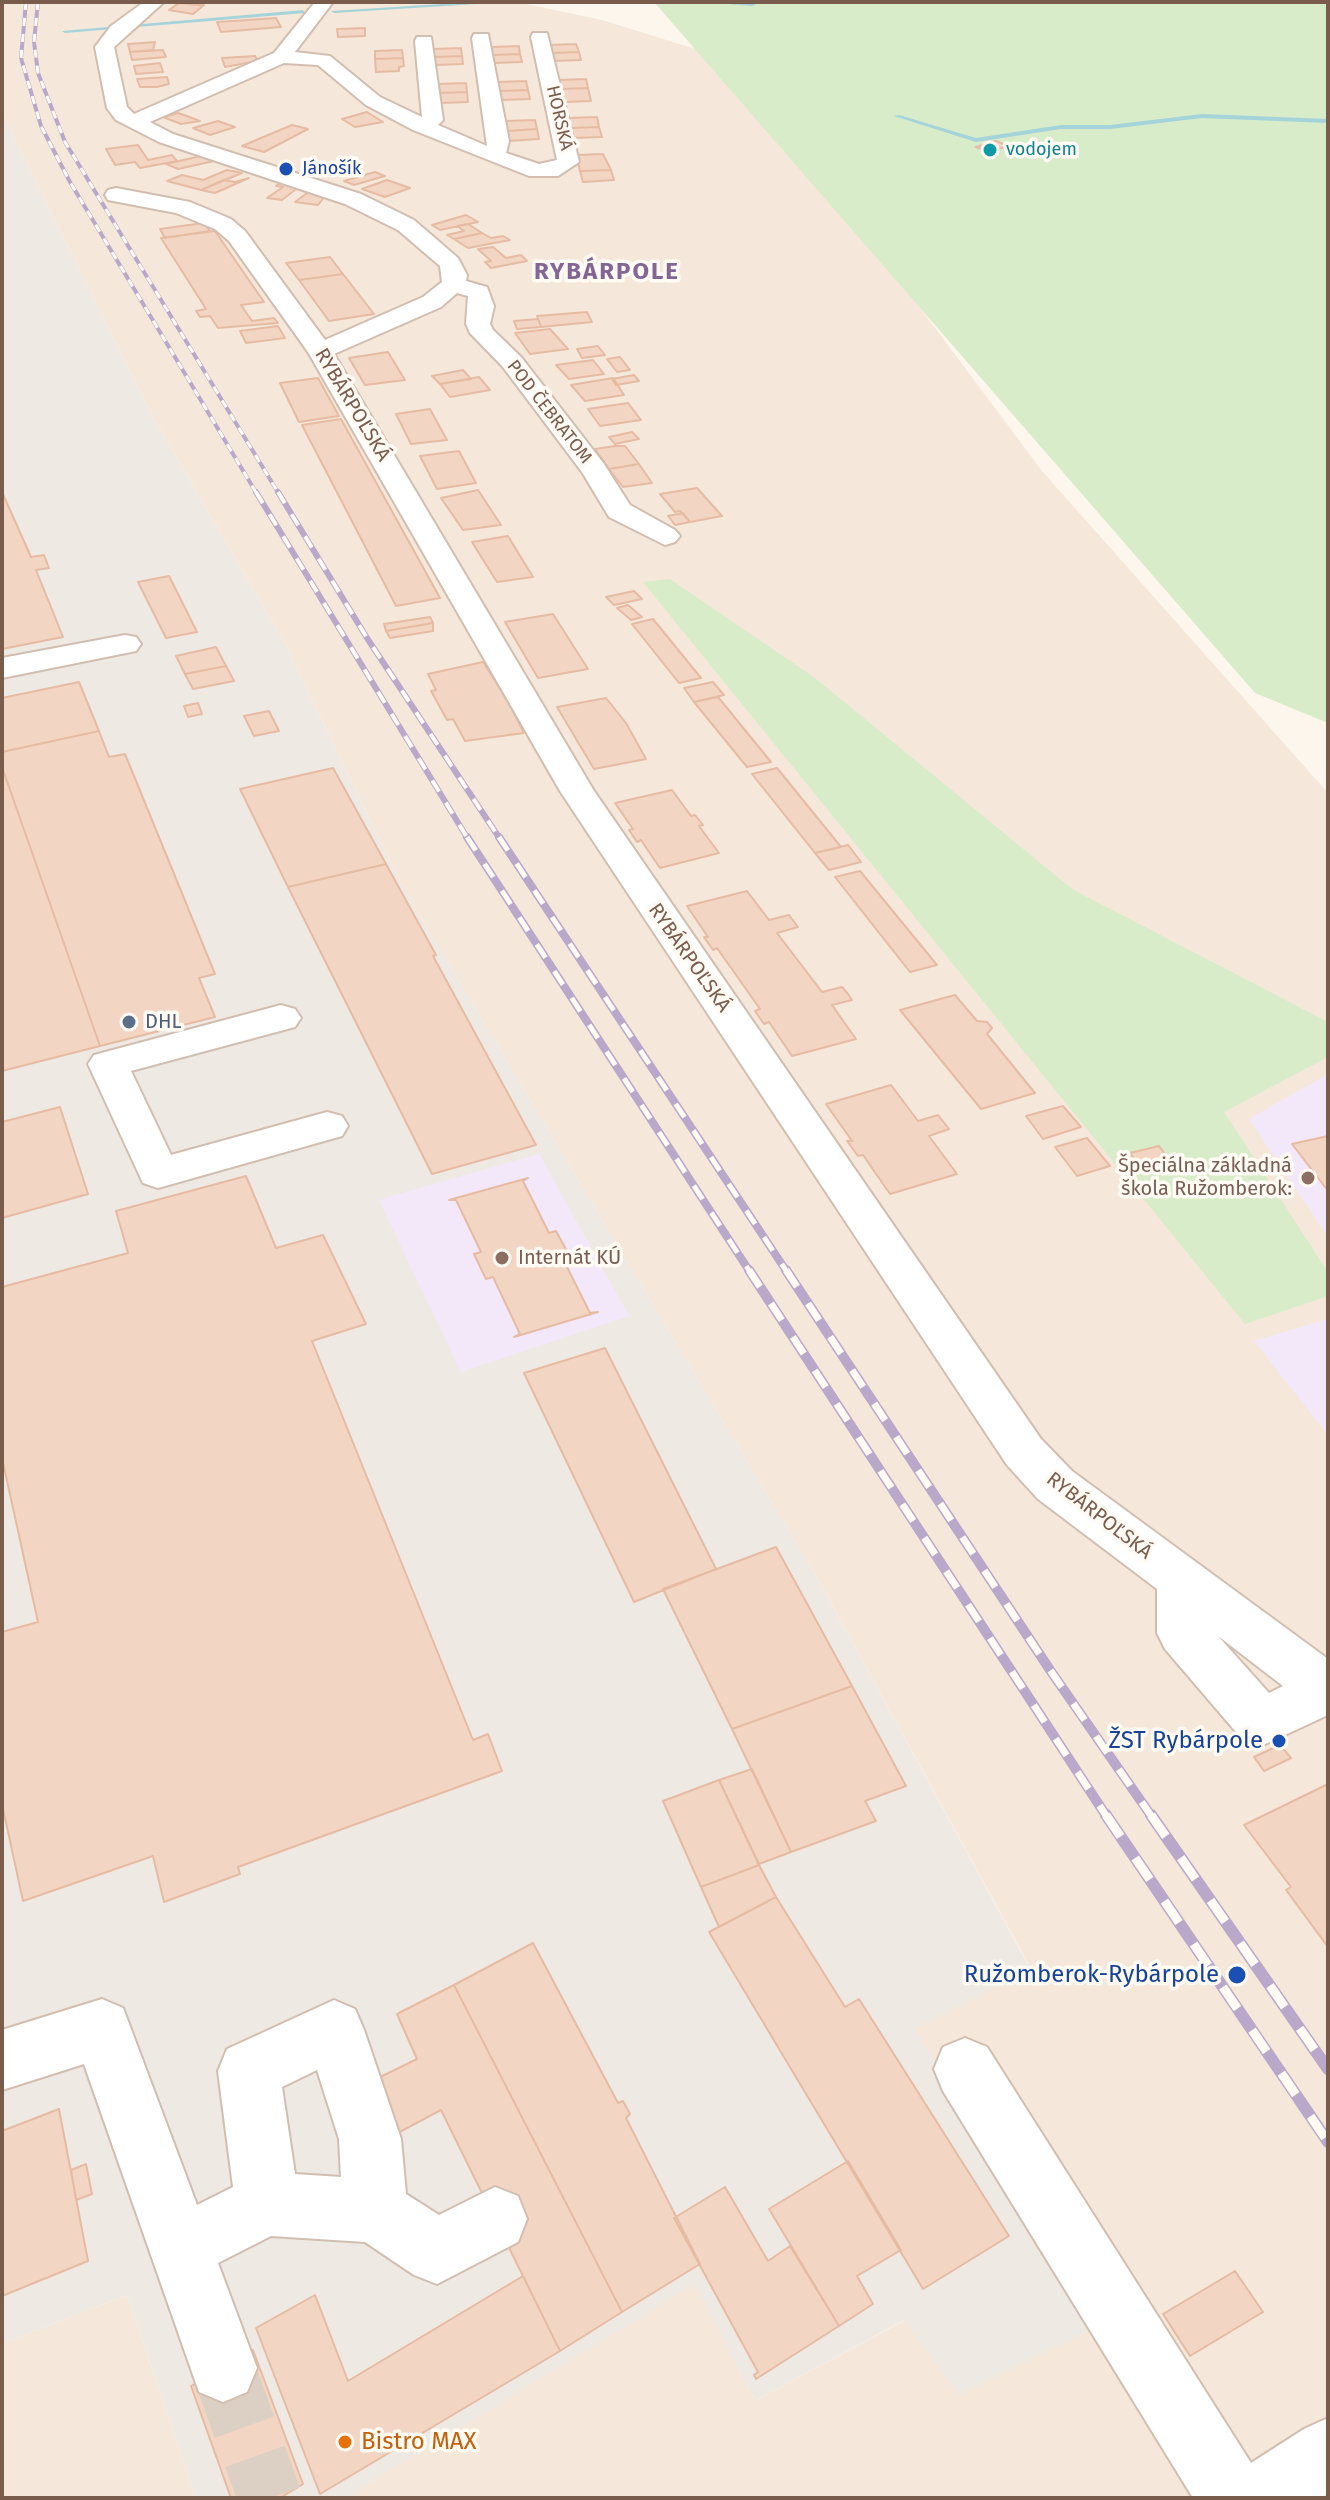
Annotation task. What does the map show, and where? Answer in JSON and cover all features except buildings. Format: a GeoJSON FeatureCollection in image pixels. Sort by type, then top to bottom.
{"type":"FeatureCollection","features":[{"type":"Feature","properties":{"kind":"street"},"geometry":{"type":"LineString","coordinates":[[155,2],[123,26],[104,47],[117,108],[132,122],[166,138],[315,184],[384,213],[423,237],[445,256],[453,269],[453,285],[415,310],[362,330],[320,351]]}},
{"type":"Feature","properties":{"kind":"street","name":"HORSKÁ"},"geometry":{"type":"LineString","coordinates":[[281,57],[324,2]]}},
{"type":"Feature","properties":{"kind":"street","name":"HORSKÁ"},"geometry":{"type":"LineString","coordinates":[[132,122],[281,57],[323,60],[373,101],[420,126],[537,171],[558,170],[568,162],[540,37]]}},
{"type":"Feature","properties":{"kind":"street"},"geometry":{"type":"LineString","coordinates":[[481,38],[499,141],[498,149],[488,153]]}},
{"type":"Feature","properties":{"kind":"street"},"geometry":{"type":"LineString","coordinates":[[420,126],[433,120],[424,41]]}},
{"type":"Feature","properties":{"kind":"street","name":"RYBÁRPOĽSKÁ"},"geometry":{"type":"LineString","coordinates":[[116,195],[182,207],[223,224],[237,236],[320,351],[577,791],[1024,1452],[1055,1485],[1182,1580],[1183,1633],[1261,1722],[1328,1689]]}},
{"type":"Feature","properties":{"kind":"street","name":"POD ČEBRATOM"},"geometry":{"type":"LineString","coordinates":[[453,285],[479,292],[482,297],[478,324],[482,333],[512,362],[594,470],[619,511],[665,536]]}},
{"type":"Feature","properties":{"kind":"street"},"geometry":{"type":"LineString","coordinates":[[2,668],[125,644]]}},
{"type":"Feature","properties":{"kind":"street"},"geometry":{"type":"LineString","coordinates":[[281,1018],[108,1064],[158,1173],[327,1126]]}},
{"type":"Feature","properties":{"kind":"street"},"geometry":{"type":"LineString","coordinates":[[2,2060],[102,2029],[223,2368]]}},
{"type":"Feature","properties":{"kind":"street"},"geometry":{"type":"LineString","coordinates":[[267,2204],[249,2071],[334,2030],[370,2139],[375,2211]]}},
{"type":"Feature","properties":{"kind":"street"},"geometry":{"type":"LineString","coordinates":[[965,2069],[1233,2498]]}},
{"type":"Feature","properties":{"kind":"street"},"geometry":{"type":"LineString","coordinates":[[179,2248],[267,2204],[375,2211],[437,2252],[495,2219]]}},
{"type":"Feature","properties":{"kind":"street"},"geometry":{"type":"LineString","coordinates":[[1261,2498],[1328,2453]]}},
{"type":"Feature","properties":{"kind":"shaded area"},"geometry":{"type":"Polygon","coordinates":[[[2,2],[517,2],[602,20],[702,51],[870,241],[1042,471],[1328,793],[1328,2498],[345,2498],[695,2283],[755,2401],[905,2320],[1095,2328],[914,2028],[1031,1969],[818,1579],[401,884],[286,645],[153,417],[2,113],[2,2]]]}},
{"type":"Feature","properties":{"kind":"shaded area"},"geometry":{"type":"Polygon","coordinates":[[[2,113],[153,417],[286,645],[401,884],[818,1579],[1031,1970],[915,2028],[1095,2328],[959,2395],[904,2320],[755,2401],[695,2284],[345,2498],[196,2498],[127,2295],[2,2344],[2,113]]]}},
{"type":"Feature","properties":{"kind":"shaded area","name":"Špeciálna základná škola Ružomberok:"},"geometry":{"type":"Polygon","coordinates":[[[1328,1074],[1328,1237],[1249,1119],[1328,1074]]]}},
{"type":"Feature","properties":{"kind":"shaded area","name":"Internát KÚ"},"geometry":{"type":"Polygon","coordinates":[[[539,1154],[629,1316],[461,1372],[379,1200],[539,1154]]]}},
{"type":"Feature","properties":{"kind":"shaded area"},"geometry":{"type":"Polygon","coordinates":[[[1328,1319],[1328,1435],[1254,1341],[1328,1319]]]}},
{"type":"Feature","properties":{"kind":"shaded area"},"geometry":{"type":"Polygon","coordinates":[[[127,2295],[196,2498],[2,2498],[2,2344],[127,2295]]]}},
{"type":"Feature","properties":{"kind":"green space"},"geometry":{"type":"Polygon","coordinates":[[[654,2],[1328,2],[1328,723],[1255,693],[654,2]]]}},
{"type":"Feature","properties":{"kind":"green space"},"geometry":{"type":"Polygon","coordinates":[[[670,579],[815,678],[1072,889],[1328,1022],[1328,1057],[1224,1112],[1328,1272],[1328,1296],[1245,1324],[643,582],[670,579]]]}},
{"type":"Feature","properties":{"kind":"waterway"},"geometry":{"type":"LineString","coordinates":[[334,11],[505,2]]}},
{"type":"Feature","properties":{"kind":"waterway"},"geometry":{"type":"LineString","coordinates":[[706,2],[753,4]]}},
{"type":"Feature","properties":{"kind":"waterway"},"geometry":{"type":"LineString","coordinates":[[65,31],[303,12]]}},
{"type":"Feature","properties":{"kind":"waterway"},"geometry":{"type":"LineString","coordinates":[[897,116],[976,140],[1061,127],[1110,127],[1202,116],[1328,121]]}},
{"type":"Feature","properties":{"kind":"tunnel"},"geometry":{"type":"LineString","coordinates":[[223,2368],[270,2498]]}},
{"type":"Feature","properties":{"kind":"railway"},"geometry":{"type":"LineString","coordinates":[[26,2],[21,58],[41,126],[70,182],[257,494]]}},
{"type":"Feature","properties":{"kind":"railway"},"geometry":{"type":"LineString","coordinates":[[38,2],[34,42],[38,73],[65,142],[279,494]]}},
{"type":"Feature","properties":{"kind":"railway"},"geometry":{"type":"LineString","coordinates":[[256,492],[468,839]]}},
{"type":"Feature","properties":{"kind":"railway"},"geometry":{"type":"LineString","coordinates":[[278,492],[367,638],[500,839]]}},
{"type":"Feature","properties":{"kind":"railway"},"geometry":{"type":"LineString","coordinates":[[467,837],[750,1272]]}},
{"type":"Feature","properties":{"kind":"railway"},"geometry":{"type":"LineString","coordinates":[[499,837],[787,1272]]}},
{"type":"Feature","properties":{"kind":"railway"},"geometry":{"type":"LineString","coordinates":[[749,1270],[1107,1817]]}},
{"type":"Feature","properties":{"kind":"railway"},"geometry":{"type":"LineString","coordinates":[[786,1270],[1050,1670],[1152,1817]]}},
{"type":"Feature","properties":{"kind":"railway"},"geometry":{"type":"LineString","coordinates":[[1106,1815],[1328,2142]]}},
{"type":"Feature","properties":{"kind":"railway"},"geometry":{"type":"LineString","coordinates":[[1151,1815],[1328,2069]]}},
{"type":"Feature","properties":{"kind":"place","name":"vodojem"},"geometry":{"type":"Point","coordinates":[990,150]}},
{"type":"Feature","properties":{"kind":"place","name":"Jánošík"},"geometry":{"type":"Point","coordinates":[286,169]}},
{"type":"Feature","properties":{"kind":"place","name":"DHL"},"geometry":{"type":"Point","coordinates":[129,1022]}},
{"type":"Feature","properties":{"kind":"place","name":"Špeciálna základná škola Ružomberok:"},"geometry":{"type":"Point","coordinates":[1308,1178]}},
{"type":"Feature","properties":{"kind":"place","name":"Internát KÚ"},"geometry":{"type":"Point","coordinates":[502,1258]}},
{"type":"Feature","properties":{"kind":"place","name":"ŽST Rybárpole"},"geometry":{"type":"Point","coordinates":[1279,1741]}},
{"type":"Feature","properties":{"kind":"place","name":"Ružomberok-Rybárpole"},"geometry":{"type":"Point","coordinates":[1237,1975]}},
{"type":"Feature","properties":{"kind":"place","name":"Bistro MAX"},"geometry":{"type":"Point","coordinates":[345,2442]}},
{"type":"Feature","properties":{"kind":"district","name":"RYBÁRPOLE"},"geometry":{"type":"Point","coordinates":[607,272]}}]}
